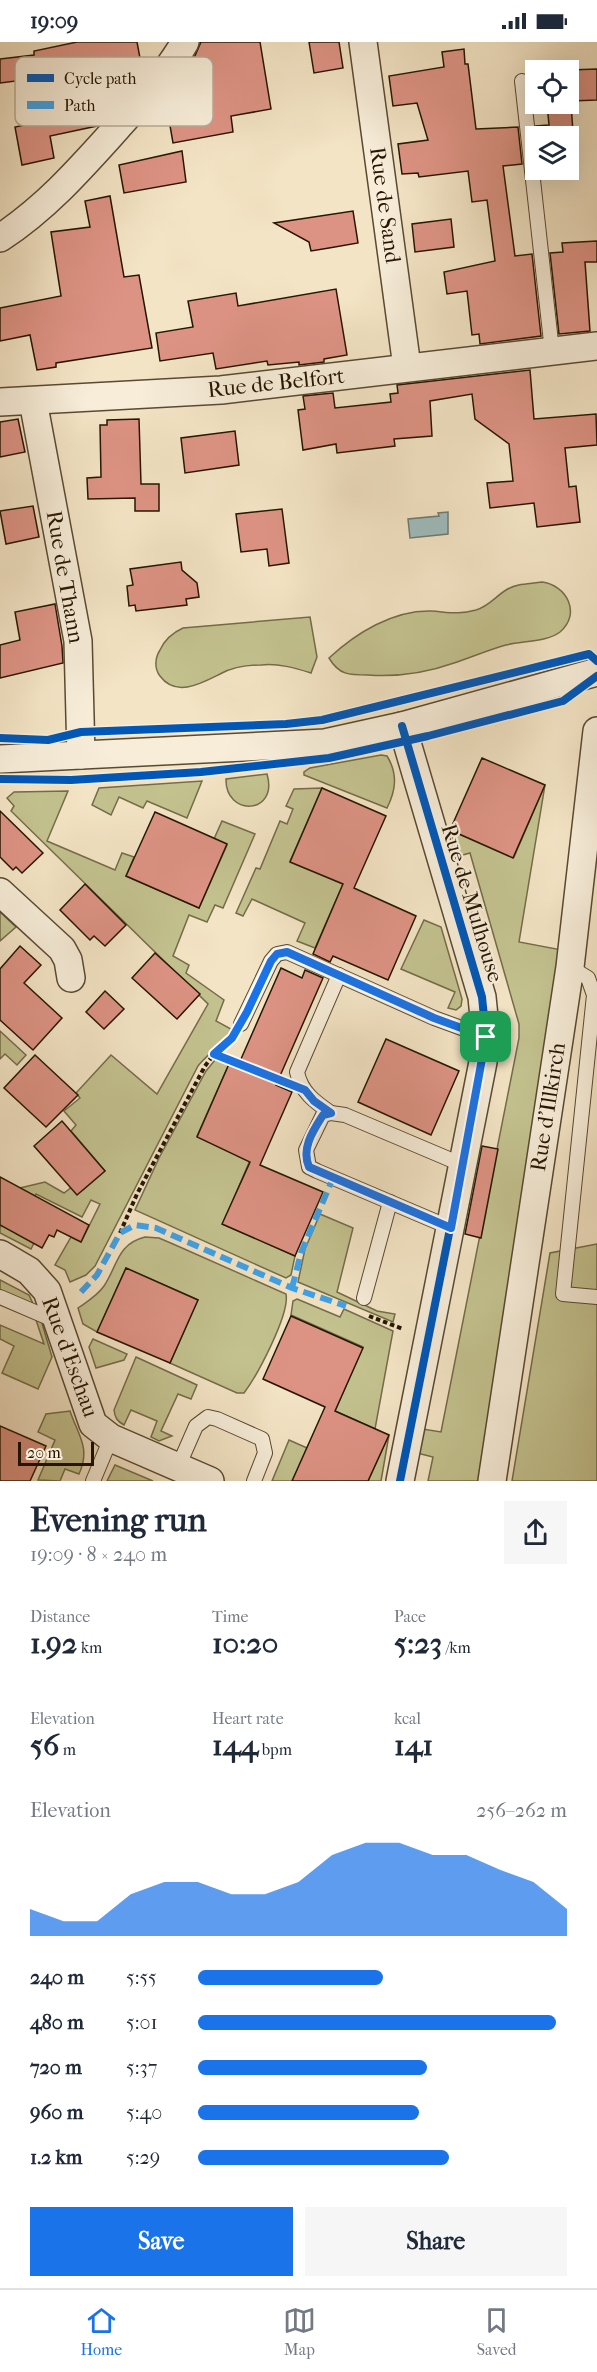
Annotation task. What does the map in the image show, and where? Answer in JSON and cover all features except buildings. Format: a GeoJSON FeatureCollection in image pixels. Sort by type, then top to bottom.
{"type":"FeatureCollection","features":[{"type":"Feature","properties":{"kind":"street"},"geometry":{"type":"LineString","coordinates":[[176,57],[185,42]]}},
{"type":"Feature","properties":{"kind":"street","name":"Rue de Sand"},"geometry":{"type":"LineString","coordinates":[[363,42],[407,367]]}},
{"type":"Feature","properties":{"kind":"street"},"geometry":{"type":"LineString","coordinates":[[0,238],[44,206],[120,126]]}},
{"type":"Feature","properties":{"kind":"street","name":"Rue de Belfort"},"geometry":{"type":"LineString","coordinates":[[0,402],[221,390],[597,346]]}},
{"type":"Feature","properties":{"kind":"street","name":"Rue de Thann"},"geometry":{"type":"LineString","coordinates":[[33,401],[76,631],[79,658],[81,755]]}},
{"type":"Feature","properties":{"kind":"street"},"geometry":{"type":"LineString","coordinates":[[0,759],[304,745],[358,737],[597,672]]}},
{"type":"Feature","properties":{"kind":"street","name":"Rue de Mulhouse"},"geometry":{"type":"LineString","coordinates":[[400,1481],[451,1228],[486,1037],[486,1017],[475,969],[421,796],[402,726]]}},
{"type":"Feature","properties":{"kind":"street","name":"Rue d'Illkirch"},"geometry":{"type":"LineString","coordinates":[[492,1481],[570,967],[597,731]]}},
{"type":"Feature","properties":{"kind":"street"},"geometry":{"type":"LineString","coordinates":[[0,751],[28,756]]}},
{"type":"Feature","properties":{"kind":"street"},"geometry":{"type":"LineString","coordinates":[[0,892],[62,949],[70,968],[71,978]]}},
{"type":"Feature","properties":{"kind":"street","name":"Rue d'Eschau"},"geometry":{"type":"LineString","coordinates":[[0,1254],[29,1271],[40,1282],[53,1305],[93,1424],[111,1438],[210,1481]]}},
{"type":"Feature","properties":{"kind":"lane"},"geometry":{"type":"LineString","coordinates":[[522,81],[552,351]]}},
{"type":"Feature","properties":{"kind":"lane"},"geometry":{"type":"LineString","coordinates":[[241,1024],[271,961],[277,954],[287,952],[434,1018],[486,1037]]}},
{"type":"Feature","properties":{"kind":"lane"},"geometry":{"type":"LineString","coordinates":[[570,967],[588,978],[594,995],[563,1293],[597,1297]]}},
{"type":"Feature","properties":{"kind":"lane"},"geometry":{"type":"LineString","coordinates":[[331,1113],[314,1101],[299,1081],[297,1072],[339,975]]}},
{"type":"Feature","properties":{"kind":"lane"},"geometry":{"type":"LineString","coordinates":[[451,1228],[309,1167],[306,1150],[323,1115],[331,1113],[345,1115],[463,1165]]}},
{"type":"Feature","properties":{"kind":"lane"},"geometry":{"type":"LineString","coordinates":[[364,1298],[390,1202]]}},
{"type":"Feature","properties":{"kind":"lane"},"geometry":{"type":"LineString","coordinates":[[0,1297],[59,1323]]}},
{"type":"Feature","properties":{"kind":"lane"},"geometry":{"type":"LineString","coordinates":[[178,1467],[196,1426],[208,1417],[262,1439],[265,1453],[254,1481]]}},
{"type":"Feature","properties":{"kind":"lane","name":"Rue d'Eschau"},"geometry":{"type":"LineString","coordinates":[[93,1481],[111,1438]]}},
{"type":"Feature","properties":{"kind":"path"},"geometry":{"type":"LineString","coordinates":[[120,1233],[205,1066],[214,1054],[226,1045],[241,1024]]}},
{"type":"Feature","properties":{"kind":"path"},"geometry":{"type":"LineString","coordinates":[[214,1054],[305,1090]]}},
{"type":"Feature","properties":{"kind":"path"},"geometry":{"type":"LineString","coordinates":[[363,1314],[428,1338]]}},
{"type":"Feature","properties":{"kind":"shaded area"},"geometry":{"type":"Polygon","coordinates":[[[542,582],[558,588],[568,601],[570,609],[567,625],[560,632],[548,638],[506,645],[422,672],[401,675],[350,674],[337,668],[329,658],[363,632],[403,614],[431,611],[470,612],[485,606],[510,588],[542,582]]]}},
{"type":"Feature","properties":{"kind":"shaded area"},"geometry":{"type":"Polygon","coordinates":[[[310,617],[317,657],[311,673],[280,665],[239,667],[189,687],[181,687],[166,683],[157,670],[157,656],[164,643],[172,634],[183,628],[310,617]]]}},
{"type":"Feature","properties":{"kind":"shaded area"},"geometry":{"type":"Polygon","coordinates":[[[381,755],[387,756],[394,776],[394,788],[387,808],[304,775],[304,772],[310,768],[381,755]]]}},
{"type":"Feature","properties":{"kind":"shaded area"},"geometry":{"type":"Polygon","coordinates":[[[267,774],[269,788],[266,797],[259,804],[242,805],[234,800],[228,791],[226,779],[267,774]]]}},
{"type":"Feature","properties":{"kind":"shaded area"},"geometry":{"type":"Polygon","coordinates":[[[202,781],[187,818],[147,801],[143,808],[119,797],[111,815],[92,805],[99,788],[202,781]]]}},
{"type":"Feature","properties":{"kind":"shaded area"},"geometry":{"type":"Polygon","coordinates":[[[545,785],[519,942],[562,950],[483,1481],[428,1481],[433,1457],[417,1453],[423,1429],[441,1432],[519,1038],[519,1024],[470,853],[459,856],[450,830],[514,857],[545,785]]]}},
{"type":"Feature","properties":{"kind":"shaded area"},"geometry":{"type":"Polygon","coordinates":[[[322,788],[290,861],[343,884],[315,948],[297,941],[305,923],[252,899],[243,916],[236,913],[256,868],[260,869],[280,821],[287,824],[293,809],[286,806],[294,789],[322,788]]]}},
{"type":"Feature","properties":{"kind":"shaded area"},"geometry":{"type":"Polygon","coordinates":[[[68,791],[47,841],[115,870],[122,853],[134,857],[126,876],[199,908],[227,845],[214,839],[222,821],[255,834],[223,908],[215,905],[207,922],[189,915],[173,956],[189,965],[186,973],[224,1000],[216,1021],[231,1029],[224,1040],[198,1066],[95,1266],[86,1275],[70,1282],[65,1270],[55,1265],[71,1237],[81,1242],[100,1204],[91,1200],[82,1217],[36,1194],[15,1233],[34,1243],[31,1249],[0,1233],[0,1228],[20,1188],[45,1182],[64,1193],[77,1183],[83,1190],[105,1171],[71,1131],[76,1125],[64,1111],[80,1098],[76,1093],[111,1055],[157,1094],[208,1004],[11,811],[14,806],[7,798],[14,792],[68,791]]]}},
{"type":"Feature","properties":{"kind":"shaded area"},"geometry":{"type":"Polygon","coordinates":[[[0,912],[16,927],[0,941],[0,912]]]}},
{"type":"Feature","properties":{"kind":"shaded area"},"geometry":{"type":"Polygon","coordinates":[[[424,920],[441,927],[462,999],[461,1006],[456,1010],[448,1008],[455,992],[401,969],[424,920]]]}},
{"type":"Feature","properties":{"kind":"shaded area"},"geometry":{"type":"Polygon","coordinates":[[[0,1031],[26,1055],[17,1065],[5,1054],[0,1059],[0,1031]]]}},
{"type":"Feature","properties":{"kind":"shaded area"},"geometry":{"type":"Polygon","coordinates":[[[215,1060],[229,1064],[197,1136],[250,1160],[223,1224],[295,1256],[291,1275],[286,1278],[135,1210],[159,1158],[206,1071],[215,1060]]]}},
{"type":"Feature","properties":{"kind":"shaded area"},"geometry":{"type":"Polygon","coordinates":[[[320,1214],[353,1228],[337,1292],[377,1311],[395,1314],[393,1322],[298,1282],[305,1249],[320,1214]]]}},
{"type":"Feature","properties":{"kind":"shaded area"},"geometry":{"type":"Polygon","coordinates":[[[145,1237],[159,1238],[286,1294],[286,1303],[278,1330],[257,1373],[244,1393],[237,1393],[170,1363],[198,1300],[126,1268],[97,1332],[83,1324],[78,1308],[101,1290],[123,1250],[136,1240],[145,1237]]]}},
{"type":"Feature","properties":{"kind":"shaded area"},"geometry":{"type":"Polygon","coordinates":[[[597,1244],[597,1481],[512,1481],[550,1253],[597,1244]]]}},
{"type":"Feature","properties":{"kind":"shaded area"},"geometry":{"type":"Polygon","coordinates":[[[0,1280],[29,1295],[35,1308],[0,1291],[0,1280]]]}},
{"type":"Feature","properties":{"kind":"shaded area"},"geometry":{"type":"Polygon","coordinates":[[[297,1299],[340,1317],[344,1309],[393,1331],[375,1429],[335,1411],[363,1347],[291,1315],[293,1301],[297,1299]]]}},
{"type":"Feature","properties":{"kind":"shaded area"},"geometry":{"type":"Polygon","coordinates":[[[36,1320],[41,1320],[52,1357],[38,1389],[2,1373],[14,1346],[0,1339],[0,1325],[44,1344],[36,1320]]]}},
{"type":"Feature","properties":{"kind":"shaded area"},"geometry":{"type":"Polygon","coordinates":[[[93,1339],[127,1354],[124,1360],[96,1368],[89,1347],[93,1339]]]}},
{"type":"Feature","properties":{"kind":"shaded area"},"geometry":{"type":"Polygon","coordinates":[[[136,1357],[197,1385],[191,1399],[178,1394],[161,1431],[172,1436],[159,1441],[151,1437],[157,1421],[131,1410],[124,1425],[115,1415],[114,1410],[136,1357]]]}},
{"type":"Feature","properties":{"kind":"shaded area"},"geometry":{"type":"Polygon","coordinates":[[[70,1411],[84,1449],[79,1474],[65,1469],[60,1481],[38,1480],[55,1440],[38,1432],[46,1414],[70,1411]]]}},
{"type":"Feature","properties":{"kind":"shaded area"},"geometry":{"type":"Polygon","coordinates":[[[389,1435],[381,1481],[368,1481],[389,1435]]]}},
{"type":"Feature","properties":{"kind":"shaded area"},"geometry":{"type":"Polygon","coordinates":[[[289,1440],[307,1448],[297,1481],[272,1481],[289,1440]]]}},
{"type":"Feature","properties":{"kind":"shaded area"},"geometry":{"type":"Polygon","coordinates":[[[115,1465],[153,1481],[107,1481],[115,1465]]]}},
{"type":"Feature","properties":{"kind":"water"},"geometry":{"type":"Polygon","coordinates":[[[448,512],[448,534],[410,538],[408,519],[439,516],[438,513],[448,512]]]}},
{"type":"Feature","properties":{"kind":"marked path"},"geometry":{"type":"LineString","coordinates":[[292,1288],[301,1253],[333,1178]]}},
{"type":"Feature","properties":{"kind":"marked path"},"geometry":{"type":"LineString","coordinates":[[81,1292],[97,1275],[120,1233],[135,1225],[156,1228],[292,1288],[346,1306]]}},
{"type":"Feature","properties":{"kind":"cycle path"},"geometry":{"type":"LineString","coordinates":[[0,738],[48,740],[81,732],[286,724],[322,720],[589,654],[597,661]]}},
{"type":"Feature","properties":{"kind":"cycle path"},"geometry":{"type":"LineString","coordinates":[[0,779],[71,780],[201,772],[329,758],[428,736],[563,701],[597,676]]}},
{"type":"Feature","properties":{"kind":"cycle path"},"geometry":{"type":"LineString","coordinates":[[400,1481],[483,1062],[486,1037],[482,997],[402,726]]}},
{"type":"Feature","properties":{"kind":"route"},"geometry":{"type":"LineString","coordinates":[[287,952],[434,1018],[486,1037],[451,1228],[309,1167],[306,1150],[310,1138],[323,1115],[331,1113],[314,1101],[305,1090],[214,1054],[232,1038],[271,961],[277,954],[287,952]]}}]}
